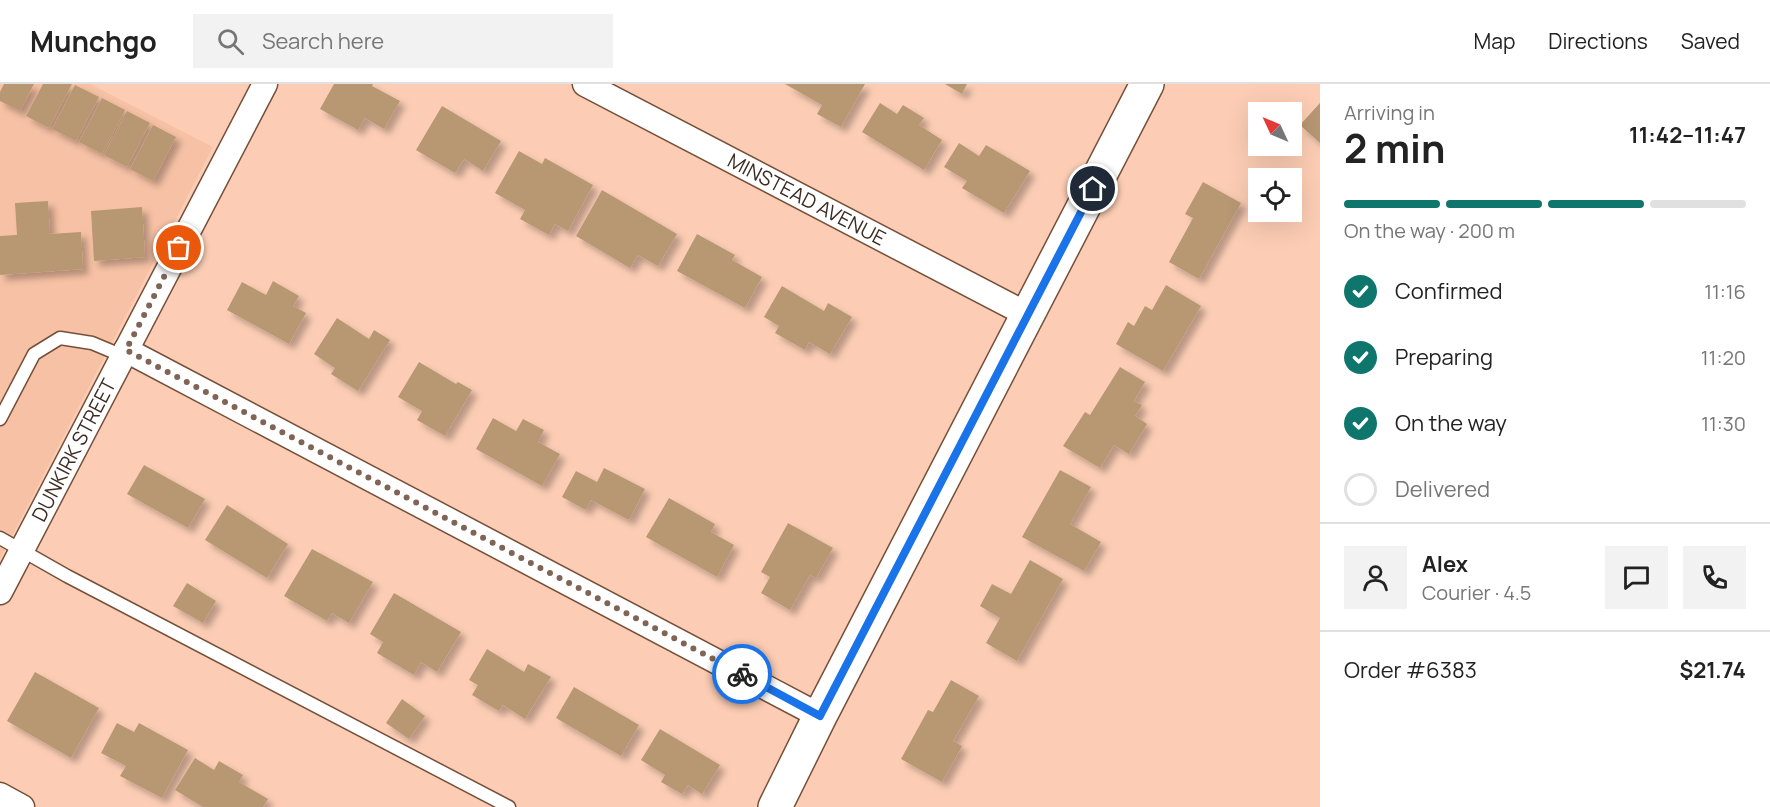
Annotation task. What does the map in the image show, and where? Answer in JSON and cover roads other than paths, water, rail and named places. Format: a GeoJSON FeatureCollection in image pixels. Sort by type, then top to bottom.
{"type":"FeatureCollection","features":[{"type":"Feature","properties":{"kind":"main road"},"geometry":{"type":"LineString","coordinates":[[776,807],[820,716],[1147,84]]}},
{"type":"Feature","properties":{"kind":"street","name":"DUNKIRK STREET"},"geometry":{"type":"LineString","coordinates":[[0,592],[265,84]]}},
{"type":"Feature","properties":{"kind":"street","name":"MINSTEAD AVENUE"},"geometry":{"type":"LineString","coordinates":[[585,84],[1028,315]]}},
{"type":"Feature","properties":{"kind":"street"},"geometry":{"type":"LineString","coordinates":[[124,353],[820,716]]}},
{"type":"Feature","properties":{"kind":"street"},"geometry":{"type":"LineString","coordinates":[[0,795],[22,807]]}},
{"type":"Feature","properties":{"kind":"lane"},"geometry":{"type":"LineString","coordinates":[[0,419],[34,354],[60,338],[92,343],[124,353]]}},
{"type":"Feature","properties":{"kind":"lane"},"geometry":{"type":"LineString","coordinates":[[0,538],[77,582],[509,807]]}}]}
